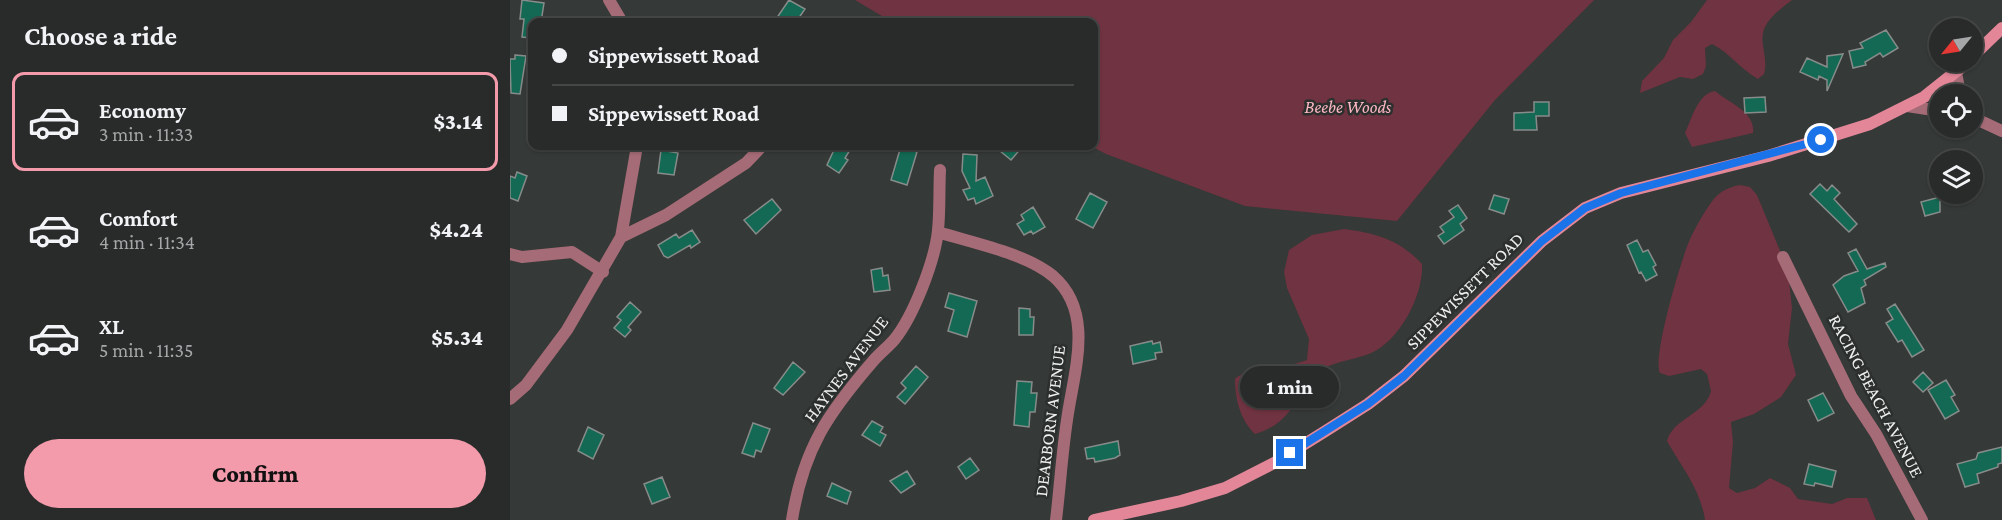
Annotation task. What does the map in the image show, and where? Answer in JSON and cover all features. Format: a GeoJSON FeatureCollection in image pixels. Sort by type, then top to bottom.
{"type":"FeatureCollection","features":[{"type":"Feature","properties":{"kind":"main road"},"geometry":{"type":"LineString","coordinates":[[1983,46],[2002,28]]}},
{"type":"Feature","properties":{"kind":"main road","name":"SIPPEWISSETT ROAD"},"geometry":{"type":"LineString","coordinates":[[1094,520],[1181,501],[1225,488],[1274,463],[1368,404],[1404,376],[1542,241],[1585,208],[1621,193],[1768,156],[1842,134],[1907,106],[1956,72]]}},
{"type":"Feature","properties":{"kind":"street"},"geometry":{"type":"LineString","coordinates":[[609,0],[620,18]]}},
{"type":"Feature","properties":{"kind":"street"},"geometry":{"type":"LineString","coordinates":[[1956,72],[1958,84]]}},
{"type":"Feature","properties":{"kind":"street"},"geometry":{"type":"LineString","coordinates":[[1907,106],[1929,109]]}},
{"type":"Feature","properties":{"kind":"street"},"geometry":{"type":"LineString","coordinates":[[1983,122],[2002,131]]}},
{"type":"Feature","properties":{"kind":"street"},"geometry":{"type":"LineString","coordinates":[[510,399],[526,385],[567,330],[603,272],[621,237],[636,150]]}},
{"type":"Feature","properties":{"kind":"street"},"geometry":{"type":"LineString","coordinates":[[621,237],[666,215],[746,163],[758,150]]}},
{"type":"Feature","properties":{"kind":"street","name":"HAYNES AVENUE"},"geometry":{"type":"LineString","coordinates":[[792,520],[799,477],[812,444],[835,408],[899,331],[927,271],[938,232],[940,170]]}},
{"type":"Feature","properties":{"kind":"street","name":"DEARBORN AVENUE"},"geometry":{"type":"LineString","coordinates":[[938,232],[1036,264],[1055,278],[1074,308],[1078,327],[1079,362],[1067,418],[1056,520]]}},
{"type":"Feature","properties":{"kind":"street"},"geometry":{"type":"LineString","coordinates":[[510,254],[522,257],[572,252],[603,272]]}},
{"type":"Feature","properties":{"kind":"street","name":"RACING BEACH AVENUE"},"geometry":{"type":"LineString","coordinates":[[1783,257],[1851,396],[1876,434],[1922,520]]}},
{"type":"Feature","properties":{"kind":"green space","name":"Beebe Woods"},"geometry":{"type":"Polygon","coordinates":[[[855,0],[1594,0],[1495,100],[1397,221],[1245,206],[1098,150],[1098,18],[885,18],[855,0]]]}},
{"type":"Feature","properties":{"kind":"green space"},"geometry":{"type":"Polygon","coordinates":[[[1707,0],[1792,0],[1766,24],[1762,37],[1764,74],[1758,79],[1712,44],[1705,48],[1706,66],[1703,74],[1693,79],[1680,77],[1640,93],[1642,81],[1664,58],[1673,40],[1691,22],[1707,0]]]}},
{"type":"Feature","properties":{"kind":"green space"},"geometry":{"type":"Polygon","coordinates":[[[1715,91],[1746,114],[1753,126],[1753,133],[1692,147],[1685,133],[1699,102],[1715,91]]]}},
{"type":"Feature","properties":{"kind":"green space"},"geometry":{"type":"Polygon","coordinates":[[[1740,185],[1750,187],[1757,195],[1788,270],[1792,308],[1788,344],[1796,375],[1781,397],[1754,414],[1731,422],[1733,442],[1729,488],[1737,493],[1755,488],[1770,478],[1790,488],[1798,499],[1832,504],[1847,498],[1867,498],[1876,520],[1705,520],[1695,488],[1667,441],[1670,433],[1676,427],[1702,406],[1711,391],[1707,374],[1701,369],[1669,376],[1660,373],[1663,331],[1674,290],[1688,244],[1706,210],[1722,192],[1740,185]]]}},
{"type":"Feature","properties":{"kind":"green space"},"geometry":{"type":"Polygon","coordinates":[[[1344,229],[1367,233],[1396,243],[1422,264],[1422,276],[1414,302],[1400,327],[1382,347],[1364,356],[1333,364],[1318,372],[1283,419],[1271,428],[1255,434],[1239,408],[1235,379],[1247,373],[1307,360],[1309,339],[1287,288],[1284,272],[1289,250],[1312,235],[1344,229]]]}},
{"type":"Feature","properties":{"kind":"building"},"geometry":{"type":"Polygon","coordinates":[[[522,0],[544,3],[542,18],[528,18],[528,38],[522,37],[524,19],[520,19],[522,0]]]}},
{"type":"Feature","properties":{"kind":"building"},"geometry":{"type":"Polygon","coordinates":[[[789,0],[805,9],[799,18],[777,18],[789,0]]]}},
{"type":"Feature","properties":{"kind":"building"},"geometry":{"type":"Polygon","coordinates":[[[1886,30],[1898,48],[1883,57],[1880,53],[1865,62],[1866,65],[1853,68],[1849,51],[1863,48],[1860,43],[1886,30]]]}},
{"type":"Feature","properties":{"kind":"building"},"geometry":{"type":"Polygon","coordinates":[[[1843,54],[1827,91],[1827,80],[1819,76],[1818,80],[1800,72],[1807,58],[1827,67],[1827,56],[1843,54]]]}},
{"type":"Feature","properties":{"kind":"building"},"geometry":{"type":"Polygon","coordinates":[[[515,55],[526,56],[520,94],[511,93],[510,59],[515,59],[515,55]]]}},
{"type":"Feature","properties":{"kind":"building"},"geometry":{"type":"Polygon","coordinates":[[[1765,97],[1766,112],[1745,113],[1744,98],[1765,97]]]}},
{"type":"Feature","properties":{"kind":"building"},"geometry":{"type":"Polygon","coordinates":[[[1534,102],[1549,102],[1549,116],[1536,116],[1537,130],[1514,130],[1514,113],[1534,112],[1534,102]]]}},
{"type":"Feature","properties":{"kind":"building"},"geometry":{"type":"Polygon","coordinates":[[[661,150],[678,153],[674,175],[658,173],[661,150]]]}},
{"type":"Feature","properties":{"kind":"building"},"geometry":{"type":"Polygon","coordinates":[[[830,150],[850,150],[845,158],[848,160],[839,173],[827,165],[833,152],[830,150]]]}},
{"type":"Feature","properties":{"kind":"building"},"geometry":{"type":"Polygon","coordinates":[[[900,150],[917,152],[907,185],[891,180],[900,150]]]}},
{"type":"Feature","properties":{"kind":"building"},"geometry":{"type":"Polygon","coordinates":[[[999,150],[1020,150],[1011,160],[999,150]]]}},
{"type":"Feature","properties":{"kind":"building"},"geometry":{"type":"Polygon","coordinates":[[[963,154],[977,155],[976,181],[985,177],[993,196],[976,204],[974,198],[968,200],[963,190],[970,188],[962,171],[963,154]]]}},
{"type":"Feature","properties":{"kind":"building"},"geometry":{"type":"Polygon","coordinates":[[[517,172],[527,176],[518,201],[510,198],[510,176],[515,178],[517,172]]]}},
{"type":"Feature","properties":{"kind":"building"},"geometry":{"type":"Polygon","coordinates":[[[1820,184],[1827,191],[1832,185],[1840,193],[1834,199],[1857,224],[1849,232],[1810,194],[1820,184]]]}},
{"type":"Feature","properties":{"kind":"building"},"geometry":{"type":"Polygon","coordinates":[[[1090,193],[1107,202],[1093,228],[1076,219],[1090,193]]]}},
{"type":"Feature","properties":{"kind":"building"},"geometry":{"type":"Polygon","coordinates":[[[1494,195],[1509,199],[1504,214],[1489,209],[1494,195]]]}},
{"type":"Feature","properties":{"kind":"building"},"geometry":{"type":"Polygon","coordinates":[[[772,199],[781,210],[756,234],[744,220],[772,199]]]}},
{"type":"Feature","properties":{"kind":"building"},"geometry":{"type":"Polygon","coordinates":[[[1929,200],[1929,204],[1940,204],[1940,212],[1925,216],[1921,202],[1929,200]]]}},
{"type":"Feature","properties":{"kind":"building"},"geometry":{"type":"Polygon","coordinates":[[[1458,205],[1467,218],[1460,224],[1464,230],[1444,244],[1438,236],[1444,232],[1440,227],[1454,217],[1449,211],[1458,205]]]}},
{"type":"Feature","properties":{"kind":"building"},"geometry":{"type":"Polygon","coordinates":[[[1033,207],[1045,227],[1033,234],[1031,231],[1024,235],[1017,224],[1024,220],[1021,215],[1033,207]]]}},
{"type":"Feature","properties":{"kind":"building"},"geometry":{"type":"Polygon","coordinates":[[[692,230],[700,242],[668,258],[664,256],[658,245],[676,234],[679,238],[692,230]]]}},
{"type":"Feature","properties":{"kind":"building"},"geometry":{"type":"Polygon","coordinates":[[[1637,240],[1643,252],[1648,250],[1656,265],[1653,267],[1657,275],[1646,281],[1641,272],[1639,273],[1627,245],[1637,240]]]}},
{"type":"Feature","properties":{"kind":"building"},"geometry":{"type":"Polygon","coordinates":[[[1856,249],[1867,269],[1885,263],[1886,267],[1864,280],[1866,285],[1861,288],[1865,303],[1848,312],[1833,285],[1844,276],[1858,271],[1848,253],[1856,249]]]}},
{"type":"Feature","properties":{"kind":"building"},"geometry":{"type":"Polygon","coordinates":[[[882,268],[883,276],[888,275],[890,290],[874,292],[871,270],[882,268]]]}},
{"type":"Feature","properties":{"kind":"building"},"geometry":{"type":"Polygon","coordinates":[[[949,293],[977,301],[967,337],[948,331],[954,310],[945,307],[949,293]]]}},
{"type":"Feature","properties":{"kind":"building"},"geometry":{"type":"Polygon","coordinates":[[[630,302],[641,312],[628,327],[631,330],[625,337],[614,328],[621,320],[617,317],[630,302]]]}},
{"type":"Feature","properties":{"kind":"building"},"geometry":{"type":"Polygon","coordinates":[[[1895,304],[1924,350],[1912,357],[1902,340],[1898,342],[1886,323],[1893,319],[1887,309],[1895,304]]]}},
{"type":"Feature","properties":{"kind":"building"},"geometry":{"type":"Polygon","coordinates":[[[1019,308],[1030,309],[1030,317],[1034,317],[1033,335],[1019,335],[1019,308]]]}},
{"type":"Feature","properties":{"kind":"building"},"geometry":{"type":"Polygon","coordinates":[[[1152,341],[1153,344],[1160,342],[1162,352],[1155,353],[1156,359],[1133,364],[1130,346],[1152,341]]]}},
{"type":"Feature","properties":{"kind":"building"},"geometry":{"type":"Polygon","coordinates":[[[793,362],[805,372],[783,395],[774,388],[793,362]]]}},
{"type":"Feature","properties":{"kind":"building"},"geometry":{"type":"Polygon","coordinates":[[[916,366],[928,377],[905,404],[897,397],[906,388],[901,383],[916,366]]]}},
{"type":"Feature","properties":{"kind":"building"},"geometry":{"type":"Polygon","coordinates":[[[1923,372],[1933,383],[1923,392],[1913,382],[1923,372]]]}},
{"type":"Feature","properties":{"kind":"building"},"geometry":{"type":"Polygon","coordinates":[[[1946,380],[1955,395],[1951,397],[1959,411],[1945,419],[1928,390],[1946,380]]]}},
{"type":"Feature","properties":{"kind":"building"},"geometry":{"type":"Polygon","coordinates":[[[1017,381],[1032,382],[1031,393],[1037,393],[1035,412],[1030,412],[1029,427],[1014,425],[1017,381]]]}},
{"type":"Feature","properties":{"kind":"building"},"geometry":{"type":"Polygon","coordinates":[[[1823,393],[1834,413],[1818,421],[1808,400],[1823,393]]]}},
{"type":"Feature","properties":{"kind":"building"},"geometry":{"type":"Polygon","coordinates":[[[872,421],[883,427],[880,432],[886,435],[880,446],[862,435],[872,421]]]}},
{"type":"Feature","properties":{"kind":"building"},"geometry":{"type":"Polygon","coordinates":[[[753,423],[770,429],[761,452],[756,450],[754,457],[742,453],[753,423]]]}},
{"type":"Feature","properties":{"kind":"building"},"geometry":{"type":"Polygon","coordinates":[[[588,427],[604,435],[593,459],[578,451],[588,427]]]}},
{"type":"Feature","properties":{"kind":"building"},"geometry":{"type":"Polygon","coordinates":[[[1118,441],[1120,455],[1115,458],[1095,462],[1094,458],[1087,459],[1085,448],[1118,441]]]}},
{"type":"Feature","properties":{"kind":"building"},"geometry":{"type":"Polygon","coordinates":[[[2002,447],[2002,463],[1998,464],[1998,467],[1977,474],[1979,483],[1965,487],[1957,464],[1976,459],[1978,453],[2002,447]]]}},
{"type":"Feature","properties":{"kind":"building"},"geometry":{"type":"Polygon","coordinates":[[[970,458],[979,470],[966,479],[958,467],[970,458]]]}},
{"type":"Feature","properties":{"kind":"building"},"geometry":{"type":"Polygon","coordinates":[[[1809,464],[1836,471],[1832,487],[1815,483],[1814,486],[1804,484],[1809,464]]]}},
{"type":"Feature","properties":{"kind":"building"},"geometry":{"type":"Polygon","coordinates":[[[907,471],[915,484],[901,493],[890,481],[907,471]]]}},
{"type":"Feature","properties":{"kind":"building"},"geometry":{"type":"Polygon","coordinates":[[[662,477],[670,497],[652,504],[644,484],[662,477]]]}},
{"type":"Feature","properties":{"kind":"building"},"geometry":{"type":"Polygon","coordinates":[[[832,483],[851,492],[847,504],[827,496],[832,483]]]}},
{"type":"Feature","properties":{"kind":"route"},"geometry":{"type":"LineString","coordinates":[[1290,453],[1386,391],[1542,241],[1585,208],[1621,193],[1768,156],[1821,140]]}}]}
